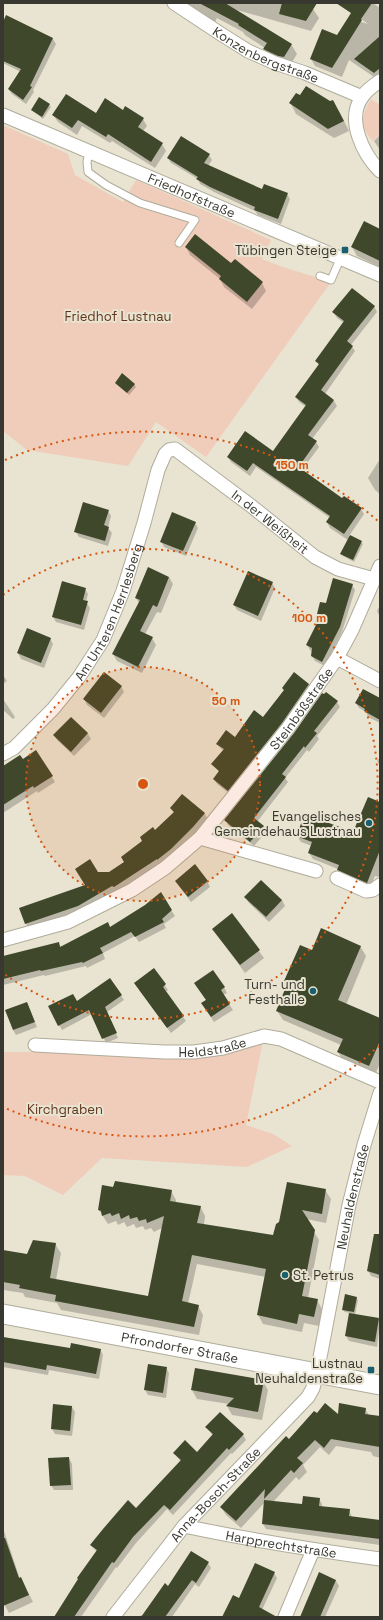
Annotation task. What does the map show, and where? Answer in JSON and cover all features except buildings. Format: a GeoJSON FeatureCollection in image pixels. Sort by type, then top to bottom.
{"type":"FeatureCollection","features":[{"type":"Feature","properties":{"kind":"street","name":"Konzenbergstraße"},"geometry":{"type":"LineString","coordinates":[[174,3],[210,28],[248,51],[362,97]]}},
{"type":"Feature","properties":{"kind":"street"},"geometry":{"type":"LineString","coordinates":[[380,80],[362,97],[357,112],[357,129],[367,153],[380,171]]}},
{"type":"Feature","properties":{"kind":"street","name":"Friedhofstraße"},"geometry":{"type":"LineString","coordinates":[[3,115],[341,257],[380,275]]}},
{"type":"Feature","properties":{"kind":"street","name":"Am Unteren Herrlesberg"},"geometry":{"type":"LineString","coordinates":[[3,754],[14,748],[53,709],[79,677],[103,640],[123,591],[144,523],[158,470],[165,454],[169,450],[175,450]]}},
{"type":"Feature","properties":{"kind":"street","name":"In der Weißheit"},"geometry":{"type":"LineString","coordinates":[[175,450],[250,505],[315,557],[338,568],[374,578]]}},
{"type":"Feature","properties":{"kind":"street","name":"Steinbößstraße"},"geometry":{"type":"LineString","coordinates":[[3,940],[68,922],[132,890],[166,868],[200,838],[288,728],[337,658],[352,630],[380,566]]}},
{"type":"Feature","properties":{"kind":"street"},"geometry":{"type":"LineString","coordinates":[[337,658],[380,681]]}},
{"type":"Feature","properties":{"kind":"street"},"geometry":{"type":"LineString","coordinates":[[200,838],[316,871]]}},
{"type":"Feature","properties":{"kind":"street"},"geometry":{"type":"LineString","coordinates":[[337,878],[366,891],[373,890],[380,885]]}},
{"type":"Feature","properties":{"kind":"street","name":"Heldstraße"},"geometry":{"type":"LineString","coordinates":[[35,1044],[164,1052],[194,1052],[223,1048],[264,1036],[281,1039],[380,1082]]}},
{"type":"Feature","properties":{"kind":"street","name":"Neuhaldenstraße"},"geometry":{"type":"LineString","coordinates":[[316,1373],[349,1204],[362,1151],[380,1093]]}},
{"type":"Feature","properties":{"kind":"street","name":"Pfrondorfer Straße"},"geometry":{"type":"LineString","coordinates":[[3,1314],[380,1385]]}},
{"type":"Feature","properties":{"kind":"street","name":"Anna-Bosch-Straße"},"geometry":{"type":"LineString","coordinates":[[113,1617],[184,1526],[304,1403],[312,1388],[316,1373]]}},
{"type":"Feature","properties":{"kind":"street","name":"Harpprechtstraße"},"geometry":{"type":"LineString","coordinates":[[184,1526],[208,1532],[312,1550],[380,1559]]}},
{"type":"Feature","properties":{"kind":"street"},"geometry":{"type":"LineString","coordinates":[[285,1617],[312,1550]]}},
{"type":"Feature","properties":{"kind":"lane"},"geometry":{"type":"LineString","coordinates":[[89,152],[87,162],[88,172],[106,184],[140,203],[195,220],[179,244]]}},
{"type":"Feature","properties":{"kind":"lane"},"geometry":{"type":"LineString","coordinates":[[320,276],[331,280],[341,257]]}},
{"type":"Feature","properties":{"kind":"green space"},"geometry":{"type":"Polygon","coordinates":[[[371,99],[380,105],[380,134],[373,141],[368,136],[363,125],[365,110],[371,99]]]}},
{"type":"Feature","properties":{"kind":"green space","name":"Friedhof Lustnau"},"geometry":{"type":"Polygon","coordinates":[[[3,125],[68,154],[75,175],[123,202],[136,180],[271,240],[262,259],[331,282],[206,457],[156,422],[128,466],[27,450],[3,431],[3,125]]]}},
{"type":"Feature","properties":{"kind":"green space","name":"Kirchgraben"},"geometry":{"type":"Polygon","coordinates":[[[264,1036],[246,1125],[273,1134],[292,1146],[247,1167],[102,1158],[63,1195],[25,1176],[3,1175],[3,1052],[164,1052],[264,1036]]]}},
{"type":"Feature","properties":{"kind":"place","name":"Tübingen Steige"},"geometry":{"type":"Point","coordinates":[345,250]}},
{"type":"Feature","properties":{"kind":"place","name":"Evangelisches Gemeindehaus Lustnau"},"geometry":{"type":"Point","coordinates":[369,823]}},
{"type":"Feature","properties":{"kind":"place","name":"Turn- und Festhalle"},"geometry":{"type":"Point","coordinates":[313,991]}},
{"type":"Feature","properties":{"kind":"place","name":"St. Petrus"},"geometry":{"type":"Point","coordinates":[285,1275]}},
{"type":"Feature","properties":{"kind":"place","name":"Lustnau Neuhaldenstraße"},"geometry":{"type":"Point","coordinates":[371,1370]}}]}
